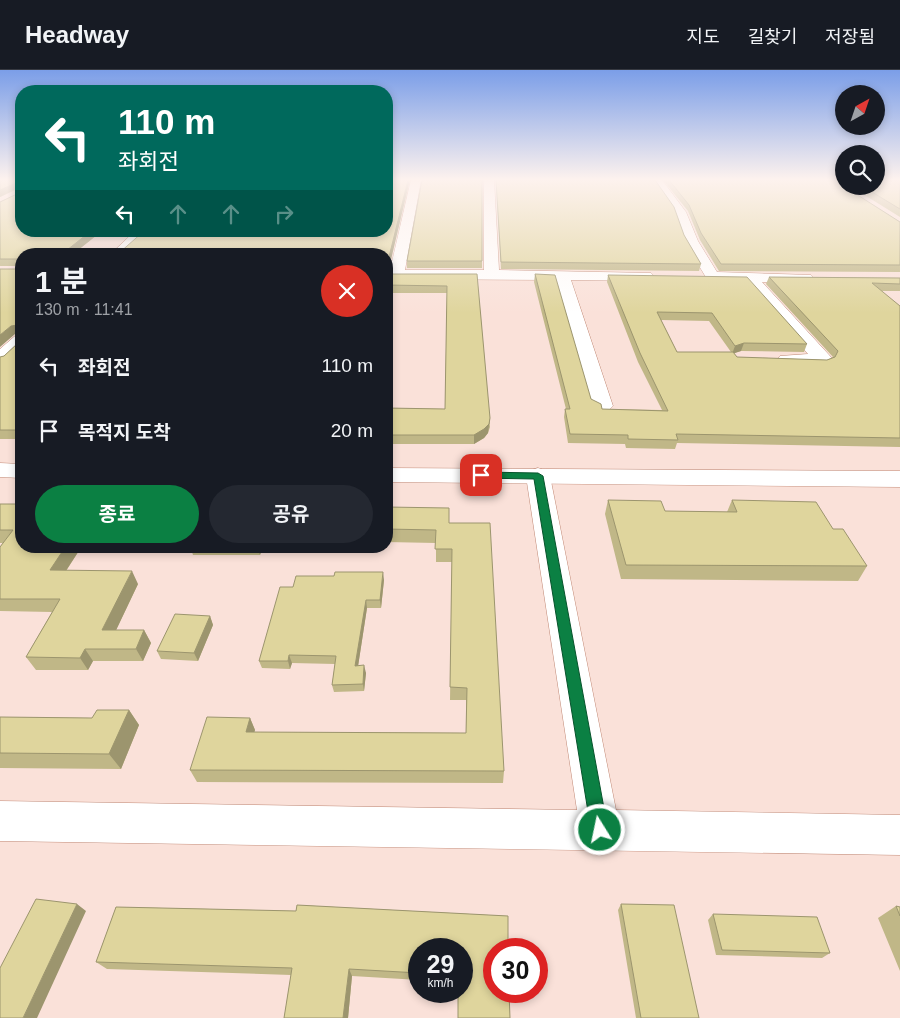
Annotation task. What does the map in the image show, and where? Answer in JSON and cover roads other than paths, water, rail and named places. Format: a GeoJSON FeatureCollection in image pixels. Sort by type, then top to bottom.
{"type":"FeatureCollection","features":[{"type":"Feature","properties":{"kind":"street"},"geometry":{"type":"LineString","coordinates":[[393,266],[404,224]]}},
{"type":"Feature","properties":{"kind":"street"},"geometry":{"type":"LineString","coordinates":[[490,224],[492,274]]}},
{"type":"Feature","properties":{"kind":"street"},"geometry":{"type":"LineString","coordinates":[[685,224],[691,241],[712,276]]}},
{"type":"Feature","properties":{"kind":"street"},"geometry":{"type":"LineString","coordinates":[[125,248],[136,237]]}},
{"type":"Feature","properties":{"kind":"street"},"geometry":{"type":"LineString","coordinates":[[393,274],[665,276]]}},
{"type":"Feature","properties":{"kind":"street"},"geometry":{"type":"LineString","coordinates":[[562,275],[602,406]]}},
{"type":"Feature","properties":{"kind":"street"},"geometry":{"type":"LineString","coordinates":[[694,276],[825,278]]}},
{"type":"Feature","properties":{"kind":"street"},"geometry":{"type":"LineString","coordinates":[[750,278],[823,360],[768,359]]}},
{"type":"Feature","properties":{"kind":"street"},"geometry":{"type":"LineString","coordinates":[[0,470],[15,471]]}},
{"type":"Feature","properties":{"kind":"street"},"geometry":{"type":"LineString","coordinates":[[393,475],[900,479]]}},
{"type":"Feature","properties":{"kind":"street"},"geometry":{"type":"LineString","coordinates":[[538,476],[600,830]]}},
{"type":"Feature","properties":{"kind":"street"},"geometry":{"type":"LineString","coordinates":[[0,821],[900,835]]}}]}
